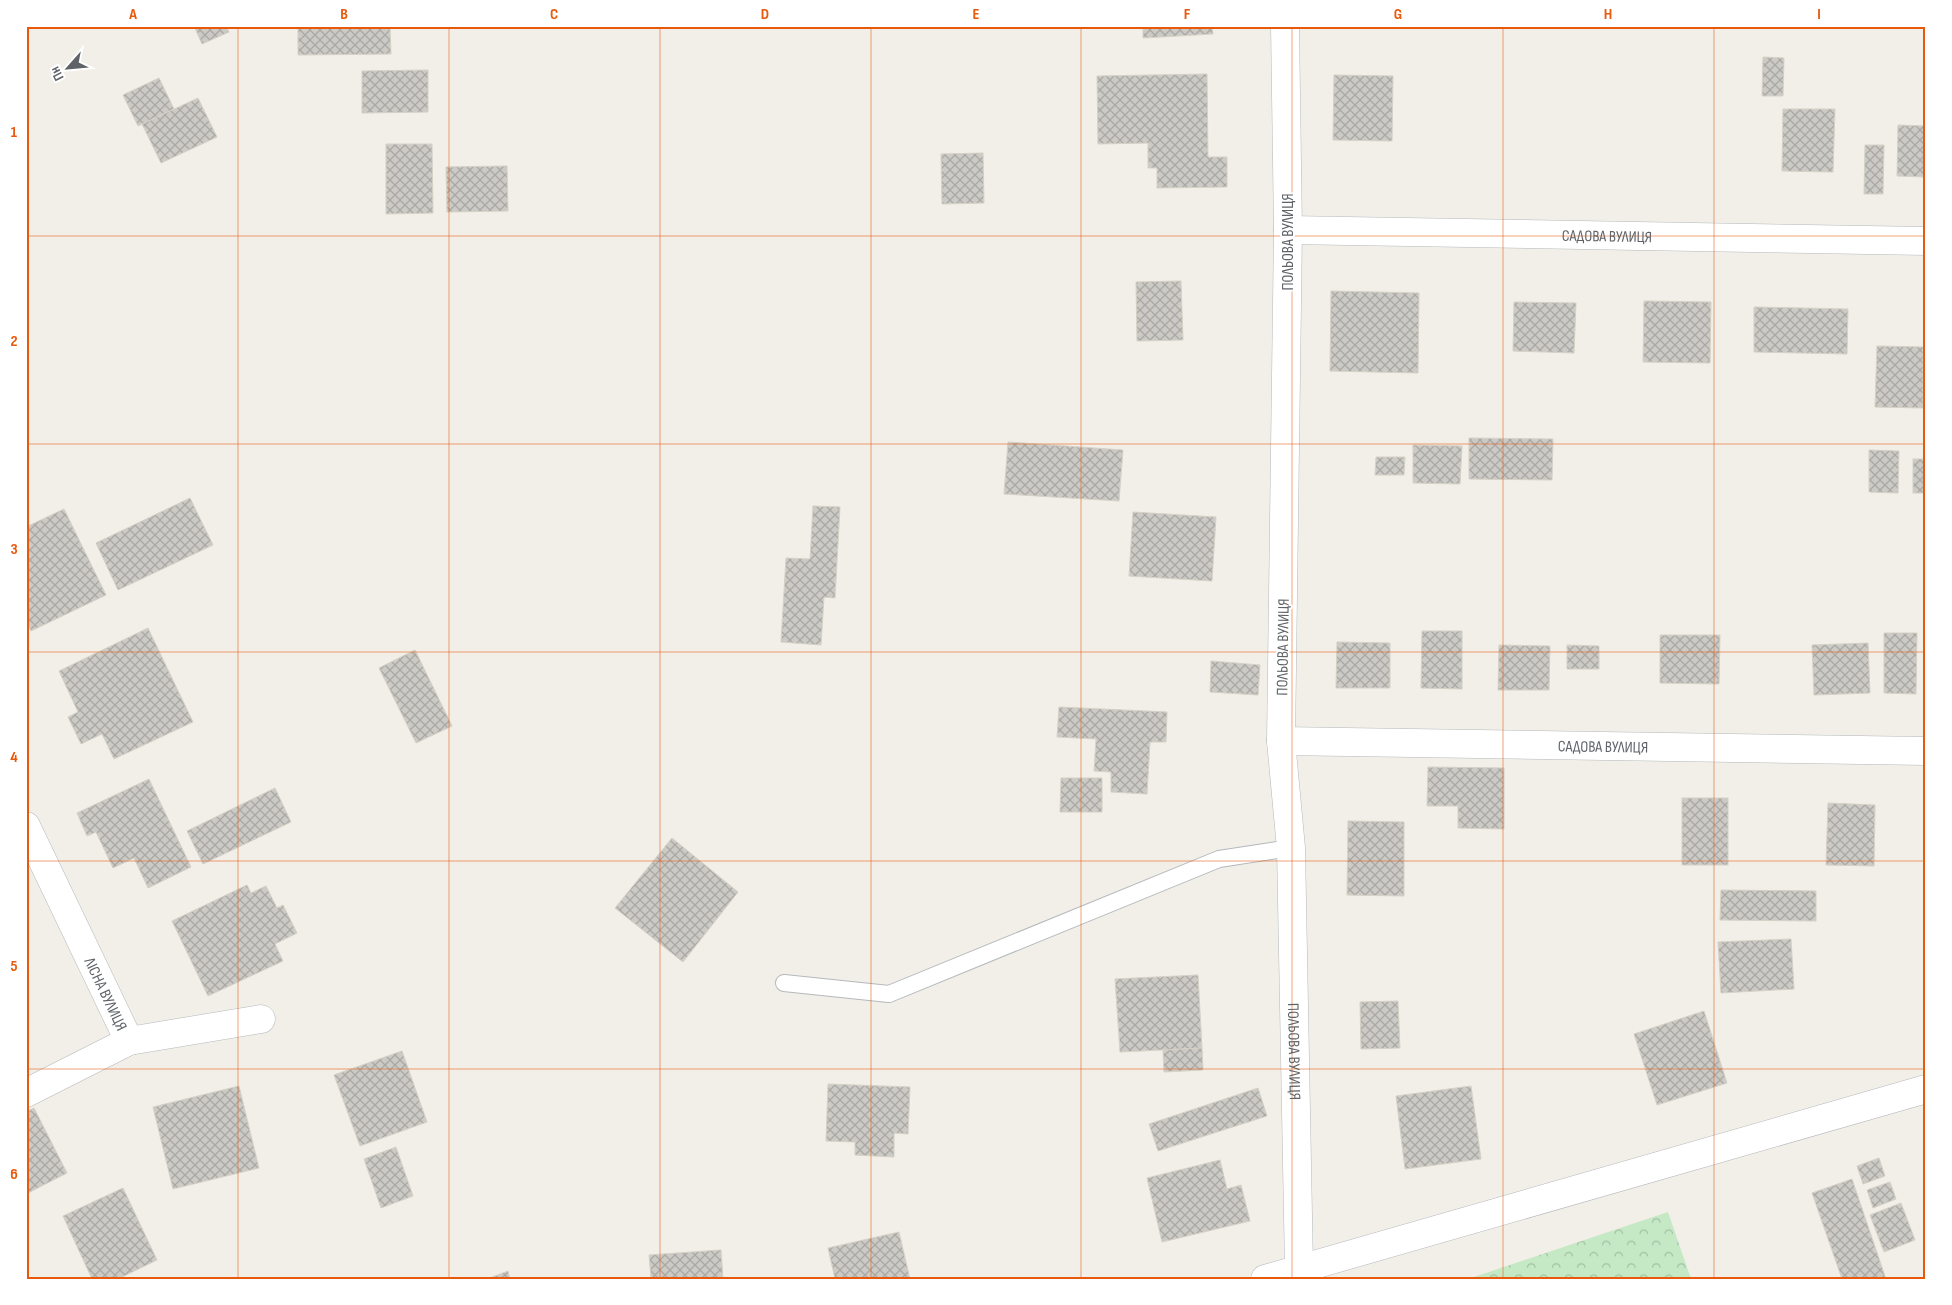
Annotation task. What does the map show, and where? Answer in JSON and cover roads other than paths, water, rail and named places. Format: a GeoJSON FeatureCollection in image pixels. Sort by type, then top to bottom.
{"type":"FeatureCollection","features":[{"type":"Feature","properties":{"kind":"street","name":"ПОЛЬОВА ВУЛИЦЯ"},"geometry":{"type":"LineString","coordinates":[[1285,26],[1288,230],[1281,741],[1291,848],[1299,1268]]}},
{"type":"Feature","properties":{"kind":"street","name":"САДОВА ВУЛИЦЯ"},"geometry":{"type":"LineString","coordinates":[[1288,230],[1926,241]]}},
{"type":"Feature","properties":{"kind":"street","name":"САДОВА ВУЛИЦЯ"},"geometry":{"type":"LineString","coordinates":[[1281,741],[1926,750]]}},
{"type":"Feature","properties":{"kind":"street","name":"ЛІСНА ВУЛИЦЯ"},"geometry":{"type":"LineString","coordinates":[[26,826],[129,1041],[262,1019]]}},
{"type":"Feature","properties":{"kind":"street"},"geometry":{"type":"LineString","coordinates":[[26,1093],[129,1041]]}},
{"type":"Feature","properties":{"kind":"street"},"geometry":{"type":"LineString","coordinates":[[1265,1279],[1926,1088]]}},
{"type":"Feature","properties":{"kind":"lane"},"geometry":{"type":"LineString","coordinates":[[784,983],[889,994],[1219,859],[1291,848]]}}]}
